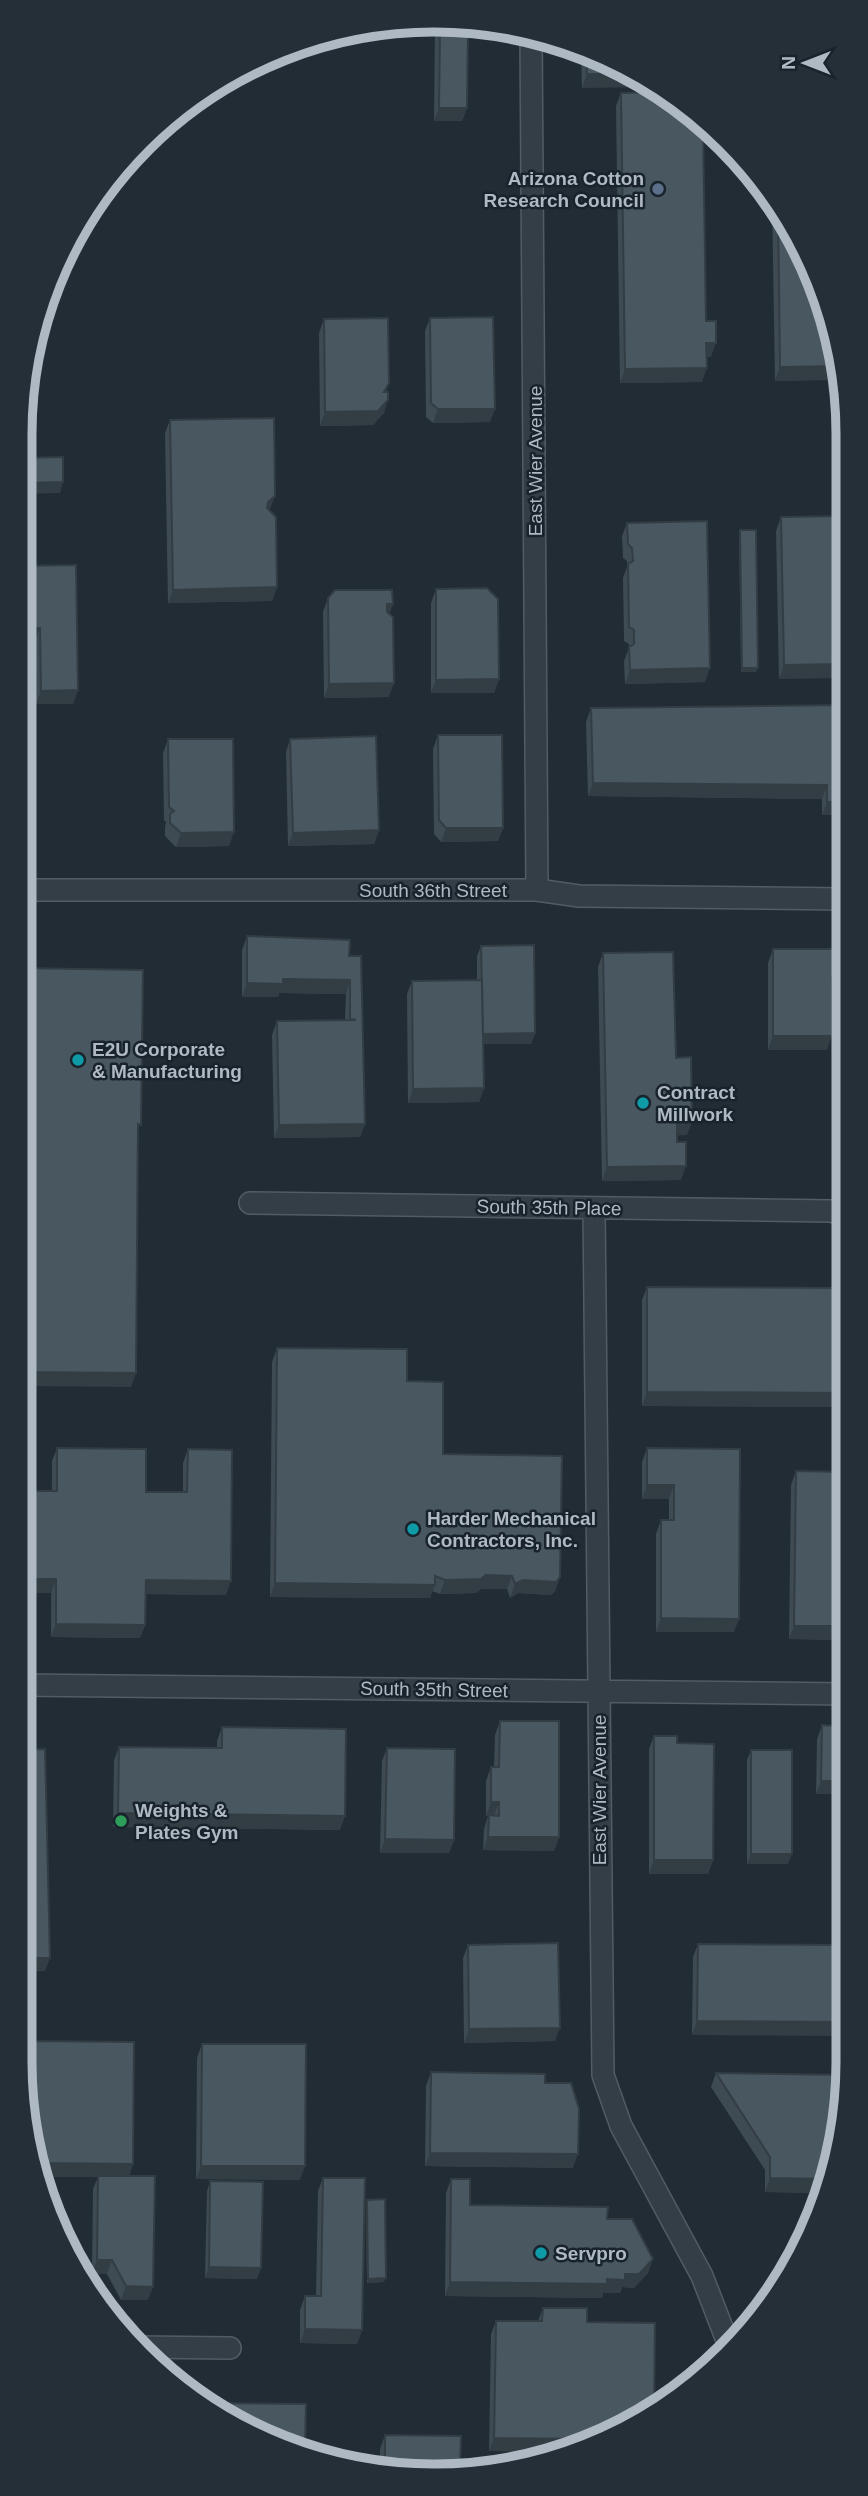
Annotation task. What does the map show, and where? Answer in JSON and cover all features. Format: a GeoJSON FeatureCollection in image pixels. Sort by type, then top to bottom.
{"type":"FeatureCollection","features":[{"type":"Feature","properties":{"kind":"street","name":"East Wier Avenue"},"geometry":{"type":"LineString","coordinates":[[531,43],[537,890]]}},
{"type":"Feature","properties":{"kind":"street","name":"South 36th Street"},"geometry":{"type":"LineString","coordinates":[[32,890],[537,890],[579,896],[836,899]]}},
{"type":"Feature","properties":{"kind":"street","name":"South 35th Place"},"geometry":{"type":"LineString","coordinates":[[250,1203],[836,1212]]}},
{"type":"Feature","properties":{"kind":"street","name":"East Wier Avenue"},"geometry":{"type":"LineString","coordinates":[[594,1208],[603,2075],[621,2126],[702,2276],[726,2339]]}},
{"type":"Feature","properties":{"kind":"street","name":"South 35th Street"},"geometry":{"type":"LineString","coordinates":[[32,1685],[836,1694]]}},
{"type":"Feature","properties":{"kind":"street"},"geometry":{"type":"LineString","coordinates":[[149,2347],[230,2348]]}},
{"type":"Feature","properties":{"kind":"building"},"geometry":{"type":"Polygon","coordinates":[[[440,32],[468,33],[467,108],[439,108],[440,32]]]}},
{"type":"Feature","properties":{"kind":"building"},"geometry":{"type":"Polygon","coordinates":[[[586,61],[614,74],[587,74],[586,61]]]}},
{"type":"Feature","properties":{"kind":"building","name":"Arizona Cotton Research Council"},"geometry":{"type":"Polygon","coordinates":[[[647,92],[703,135],[706,321],[716,321],[716,343],[706,343],[707,368],[625,369],[621,93],[647,92]]]}},
{"type":"Feature","properties":{"kind":"building"},"geometry":{"type":"Polygon","coordinates":[[[778,225],[806,280],[823,330],[831,366],[780,367],[778,225]]]}},
{"type":"Feature","properties":{"kind":"building"},"geometry":{"type":"Polygon","coordinates":[[[493,317],[495,409],[438,409],[431,403],[430,318],[493,317]]]}},
{"type":"Feature","properties":{"kind":"building"},"geometry":{"type":"Polygon","coordinates":[[[388,318],[389,383],[384,392],[388,392],[388,400],[378,411],[325,412],[324,319],[388,318]]]}},
{"type":"Feature","properties":{"kind":"building"},"geometry":{"type":"Polygon","coordinates":[[[274,418],[275,496],[268,502],[267,508],[276,517],[277,587],[173,590],[170,420],[274,418]]]}},
{"type":"Feature","properties":{"kind":"building"},"geometry":{"type":"Polygon","coordinates":[[[63,457],[63,482],[32,483],[32,458],[63,457]]]}},
{"type":"Feature","properties":{"kind":"building"},"geometry":{"type":"Polygon","coordinates":[[[836,516],[836,664],[784,665],[781,517],[836,516]]]}},
{"type":"Feature","properties":{"kind":"building"},"geometry":{"type":"Polygon","coordinates":[[[707,521],[710,668],[630,670],[629,647],[634,644],[634,630],[629,627],[628,564],[633,561],[632,548],[628,544],[627,523],[707,521]]]}},
{"type":"Feature","properties":{"kind":"building"},"geometry":{"type":"Polygon","coordinates":[[[740,530],[756,530],[758,668],[742,668],[740,530]]]}},
{"type":"Feature","properties":{"kind":"building"},"geometry":{"type":"Polygon","coordinates":[[[76,565],[78,690],[41,691],[40,628],[32,628],[32,566],[76,565]]]}},
{"type":"Feature","properties":{"kind":"building"},"geometry":{"type":"Polygon","coordinates":[[[487,588],[498,599],[499,679],[436,680],[436,589],[487,588]]]}},
{"type":"Feature","properties":{"kind":"building"},"geometry":{"type":"Polygon","coordinates":[[[335,590],[392,590],[393,604],[387,604],[387,612],[393,617],[394,683],[329,684],[328,598],[335,590]]]}},
{"type":"Feature","properties":{"kind":"building"},"geometry":{"type":"Polygon","coordinates":[[[836,705],[836,802],[827,802],[827,785],[593,783],[591,708],[836,705]]]}},
{"type":"Feature","properties":{"kind":"building"},"geometry":{"type":"Polygon","coordinates":[[[438,735],[502,735],[503,828],[446,828],[439,820],[438,735]]]}},
{"type":"Feature","properties":{"kind":"building"},"geometry":{"type":"Polygon","coordinates":[[[376,736],[379,830],[293,833],[290,739],[376,736]]]}},
{"type":"Feature","properties":{"kind":"building"},"geometry":{"type":"Polygon","coordinates":[[[168,739],[233,739],[234,832],[181,833],[170,823],[170,814],[174,811],[169,807],[168,739]]]}},
{"type":"Feature","properties":{"kind":"building"},"geometry":{"type":"Polygon","coordinates":[[[247,936],[350,940],[349,956],[361,956],[365,1124],[279,1125],[277,1021],[356,1020],[350,1019],[350,980],[283,979],[283,984],[247,983],[247,936]]]}},
{"type":"Feature","properties":{"kind":"building"},"geometry":{"type":"Polygon","coordinates":[[[534,945],[535,1033],[483,1034],[481,946],[534,945]]]}},
{"type":"Feature","properties":{"kind":"building"},"geometry":{"type":"Polygon","coordinates":[[[773,949],[836,949],[836,978],[832,978],[832,1036],[773,1036],[773,949]]]}},
{"type":"Feature","properties":{"kind":"building","name":"Contract Millwork"},"geometry":{"type":"Polygon","coordinates":[[[673,952],[676,1058],[691,1057],[692,1122],[677,1122],[677,1142],[686,1142],[686,1166],[607,1167],[603,953],[673,952]]]}},
{"type":"Feature","properties":{"kind":"building"},"geometry":{"type":"Polygon","coordinates":[[[32,968],[143,970],[141,1125],[138,1124],[136,1373],[32,1372],[32,968]]]}},
{"type":"Feature","properties":{"kind":"building"},"geometry":{"type":"Polygon","coordinates":[[[482,980],[484,1088],[413,1089],[412,981],[482,980]]]}},
{"type":"Feature","properties":{"kind":"building"},"geometry":{"type":"Polygon","coordinates":[[[647,1287],[836,1288],[836,1393],[647,1392],[647,1287]]]}},
{"type":"Feature","properties":{"kind":"building","name":"Harder Mechanical Contractors, Inc."},"geometry":{"type":"Polygon","coordinates":[[[277,1348],[407,1349],[407,1381],[443,1382],[443,1454],[562,1456],[560,1577],[556,1582],[523,1580],[515,1584],[512,1576],[486,1575],[481,1579],[445,1580],[435,1576],[435,1585],[275,1583],[277,1348]]]}},
{"type":"Feature","properties":{"kind":"building"},"geometry":{"type":"Polygon","coordinates":[[[57,1448],[146,1449],[146,1492],[187,1492],[188,1449],[232,1450],[231,1581],[146,1580],[145,1625],[56,1624],[56,1579],[32,1579],[32,1491],[57,1491],[57,1448]]]}},
{"type":"Feature","properties":{"kind":"building"},"geometry":{"type":"Polygon","coordinates":[[[647,1448],[740,1449],[739,1619],[661,1618],[661,1520],[674,1520],[674,1485],[647,1485],[647,1448]]]}},
{"type":"Feature","properties":{"kind":"building"},"geometry":{"type":"Polygon","coordinates":[[[796,1471],[836,1472],[836,1626],[794,1626],[796,1471]]]}},
{"type":"Feature","properties":{"kind":"building"},"geometry":{"type":"Polygon","coordinates":[[[500,1721],[559,1721],[559,1837],[488,1837],[489,1815],[499,1816],[499,1802],[491,1802],[491,1767],[499,1767],[500,1721]]]}},
{"type":"Feature","properties":{"kind":"building"},"geometry":{"type":"Polygon","coordinates":[[[822,1725],[836,1726],[836,1781],[821,1781],[822,1725]]]}},
{"type":"Feature","properties":{"kind":"building"},"geometry":{"type":"Polygon","coordinates":[[[222,1727],[346,1729],[345,1816],[118,1813],[119,1747],[222,1748],[222,1727]]]}},
{"type":"Feature","properties":{"kind":"building"},"geometry":{"type":"Polygon","coordinates":[[[654,1736],[677,1736],[677,1743],[714,1744],[713,1860],[654,1860],[654,1736]]]}},
{"type":"Feature","properties":{"kind":"building"},"geometry":{"type":"Polygon","coordinates":[[[387,1748],[455,1749],[454,1840],[385,1839],[387,1748]]]}},
{"type":"Feature","properties":{"kind":"building"},"geometry":{"type":"Polygon","coordinates":[[[45,1749],[50,1958],[32,1958],[32,1750],[45,1749]]]}},
{"type":"Feature","properties":{"kind":"building"},"geometry":{"type":"Polygon","coordinates":[[[751,1750],[792,1750],[792,1854],[751,1854],[751,1750]]]}},
{"type":"Feature","properties":{"kind":"building"},"geometry":{"type":"Polygon","coordinates":[[[558,1943],[560,2028],[469,2029],[468,1945],[558,1943]]]}},
{"type":"Feature","properties":{"kind":"building"},"geometry":{"type":"Polygon","coordinates":[[[698,1944],[836,1945],[836,2022],[697,2021],[698,1944]]]}},
{"type":"Feature","properties":{"kind":"building"},"geometry":{"type":"Polygon","coordinates":[[[32,2041],[134,2042],[133,2164],[44,2163],[32,2088],[32,2041]]]}},
{"type":"Feature","properties":{"kind":"building"},"geometry":{"type":"Polygon","coordinates":[[[202,2044],[306,2044],[305,2166],[201,2166],[202,2044]]]}},
{"type":"Feature","properties":{"kind":"building"},"geometry":{"type":"Polygon","coordinates":[[[431,2072],[545,2074],[545,2083],[571,2083],[579,2109],[578,2154],[430,2153],[431,2072]]]}},
{"type":"Feature","properties":{"kind":"building"},"geometry":{"type":"Polygon","coordinates":[[[716,2073],[836,2075],[829,2141],[819,2179],[770,2178],[770,2157],[716,2073]]]}},
{"type":"Feature","properties":{"kind":"building"},"geometry":{"type":"Polygon","coordinates":[[[98,2176],[155,2176],[153,2287],[126,2286],[112,2260],[97,2260],[98,2176]]]}},
{"type":"Feature","properties":{"kind":"building"},"geometry":{"type":"Polygon","coordinates":[[[323,2178],[365,2178],[362,2330],[305,2329],[305,2296],[321,2296],[323,2178]]]}},
{"type":"Feature","properties":{"kind":"building","name":"Servpro"},"geometry":{"type":"Polygon","coordinates":[[[451,2179],[470,2179],[470,2205],[608,2207],[607,2219],[632,2219],[653,2259],[639,2274],[625,2274],[625,2280],[607,2279],[607,2284],[450,2282],[451,2179]]]}},
{"type":"Feature","properties":{"kind":"building"},"geometry":{"type":"Polygon","coordinates":[[[210,2181],[263,2182],[261,2268],[209,2267],[210,2181]]]}},
{"type":"Feature","properties":{"kind":"building"},"geometry":{"type":"Polygon","coordinates":[[[385,2199],[386,2278],[368,2279],[367,2200],[385,2199]]]}},
{"type":"Feature","properties":{"kind":"building"},"geometry":{"type":"Polygon","coordinates":[[[543,2308],[587,2308],[587,2322],[655,2323],[654,2399],[612,2423],[575,2439],[494,2438],[496,2321],[542,2321],[543,2308]]]}},
{"type":"Feature","properties":{"kind":"building"},"geometry":{"type":"Polygon","coordinates":[[[220,2403],[306,2404],[305,2443],[256,2423],[220,2403]]]}},
{"type":"Feature","properties":{"kind":"building"},"geometry":{"type":"Polygon","coordinates":[[[385,2435],[461,2436],[460,2464],[385,2461],[385,2435]]]}},
{"type":"Feature","properties":{"kind":"building"},"geometry":{"type":"Polygon","coordinates":[[[553,2441],[567,2441],[563,2443],[553,2446],[553,2441]]]}},
{"type":"Feature","properties":{"kind":"place","name":"Arizona Cotton Research Council"},"geometry":{"type":"Point","coordinates":[658,189]}},
{"type":"Feature","properties":{"kind":"place","name":"E2U Corporate & Manufacturing"},"geometry":{"type":"Point","coordinates":[78,1060]}},
{"type":"Feature","properties":{"kind":"place","name":"Contract Millwork"},"geometry":{"type":"Point","coordinates":[643,1103]}},
{"type":"Feature","properties":{"kind":"place","name":"Harder Mechanical Contractors, Inc."},"geometry":{"type":"Point","coordinates":[413,1529]}},
{"type":"Feature","properties":{"kind":"place","name":"Weights & Plates Gym"},"geometry":{"type":"Point","coordinates":[121,1821]}},
{"type":"Feature","properties":{"kind":"place","name":"Servpro"},"geometry":{"type":"Point","coordinates":[541,2253]}}]}
